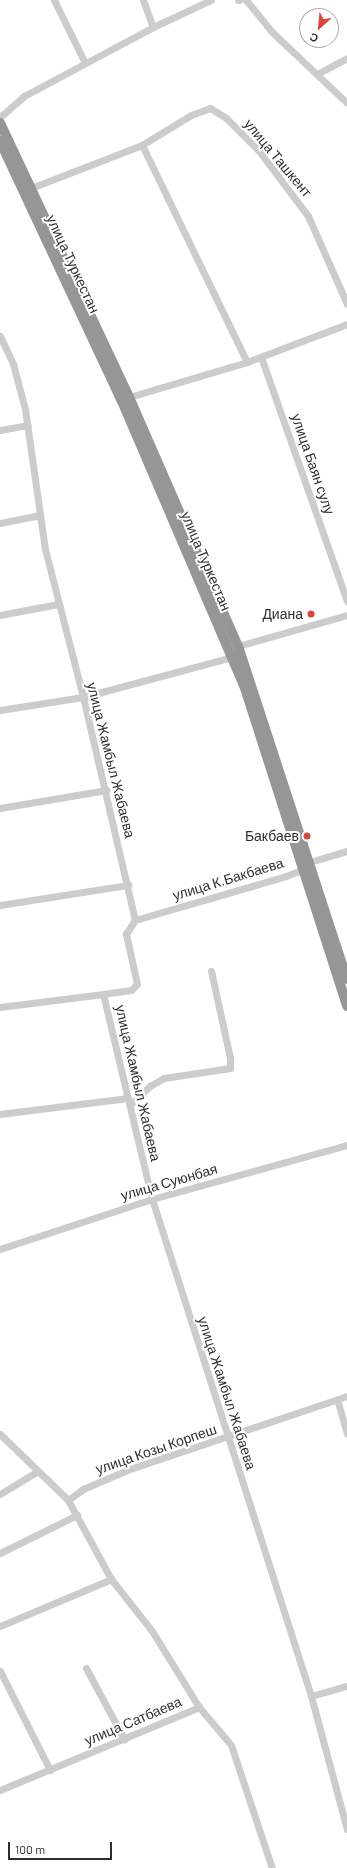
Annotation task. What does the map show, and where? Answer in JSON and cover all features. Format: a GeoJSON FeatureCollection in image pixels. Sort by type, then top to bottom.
{"type":"FeatureCollection","features":[{"type":"Feature","properties":{"kind":"highway","name":"улица Туркестан"},"geometry":{"type":"LineString","coordinates":[[0,123],[129,397],[238,646],[307,863],[347,1006]]}},
{"type":"Feature","properties":{"kind":"highway","name":"улица Туркестан"},"geometry":{"type":"LineString","coordinates":[[0,141],[122,401],[245,688],[347,979]]}},
{"type":"Feature","properties":{"kind":"street"},"geometry":{"type":"LineString","coordinates":[[54,0],[85,63]]}},
{"type":"Feature","properties":{"kind":"street"},"geometry":{"type":"LineString","coordinates":[[142,0],[153,26]]}},
{"type":"Feature","properties":{"kind":"street"},"geometry":{"type":"LineString","coordinates":[[0,117],[24,96],[153,26],[211,0]]}},
{"type":"Feature","properties":{"kind":"street"},"geometry":{"type":"LineString","coordinates":[[246,0],[272,32],[347,104]]}},
{"type":"Feature","properties":{"kind":"street"},"geometry":{"type":"LineString","coordinates":[[316,74],[347,58]]}},
{"type":"Feature","properties":{"kind":"street","name":"улица Ташкент"},"geometry":{"type":"LineString","coordinates":[[31,188],[142,145],[200,110],[210,108],[226,118],[258,151],[308,216],[347,304]]}},
{"type":"Feature","properties":{"kind":"street"},"geometry":{"type":"LineString","coordinates":[[142,145],[247,362]]}},
{"type":"Feature","properties":{"kind":"street"},"geometry":{"type":"LineString","coordinates":[[129,397],[262,357],[347,324]]}},
{"type":"Feature","properties":{"kind":"street","name":"улица Жамбыл Жабаева"},"geometry":{"type":"LineString","coordinates":[[0,336],[13,364],[28,425],[45,549],[58,604],[84,698],[135,920],[126,934],[137,984],[131,990],[104,994],[129,1102],[152,1199],[311,1696],[347,1829]]}},
{"type":"Feature","properties":{"kind":"street","name":"улица Баян сулу"},"geometry":{"type":"LineString","coordinates":[[262,357],[347,602]]}},
{"type":"Feature","properties":{"kind":"street"},"geometry":{"type":"LineString","coordinates":[[0,430],[28,425]]}},
{"type":"Feature","properties":{"kind":"street"},"geometry":{"type":"LineString","coordinates":[[0,523],[40,515]]}},
{"type":"Feature","properties":{"kind":"street"},"geometry":{"type":"LineString","coordinates":[[0,615],[58,604]]}},
{"type":"Feature","properties":{"kind":"street"},"geometry":{"type":"LineString","coordinates":[[238,646],[347,615]]}},
{"type":"Feature","properties":{"kind":"street"},"geometry":{"type":"LineString","coordinates":[[0,710],[84,698],[232,658]]}},
{"type":"Feature","properties":{"kind":"street"},"geometry":{"type":"LineString","coordinates":[[0,808],[106,790]]}},
{"type":"Feature","properties":{"kind":"street","name":"улица К.Бакбаева"},"geometry":{"type":"LineString","coordinates":[[135,920],[286,876],[299,871],[307,863],[347,851]]}},
{"type":"Feature","properties":{"kind":"street"},"geometry":{"type":"LineString","coordinates":[[0,906],[128,885]]}},
{"type":"Feature","properties":{"kind":"street"},"geometry":{"type":"LineString","coordinates":[[0,1114],[129,1102],[150,1086],[164,1078],[230,1068],[230,1058],[211,971]]}},
{"type":"Feature","properties":{"kind":"street"},"geometry":{"type":"LineString","coordinates":[[0,1007],[104,994]]}},
{"type":"Feature","properties":{"kind":"street","name":"улица Суюнбая"},"geometry":{"type":"LineString","coordinates":[[0,1249],[152,1199],[347,1145]]}},
{"type":"Feature","properties":{"kind":"street","name":"улица Козы Корпеш"},"geometry":{"type":"LineString","coordinates":[[68,1500],[83,1489],[130,1469],[228,1438],[347,1396]]}},
{"type":"Feature","properties":{"kind":"street"},"geometry":{"type":"LineString","coordinates":[[337,1399],[347,1434]]}},
{"type":"Feature","properties":{"kind":"street"},"geometry":{"type":"LineString","coordinates":[[0,1434],[68,1500],[111,1579],[152,1631],[199,1708]]}},
{"type":"Feature","properties":{"kind":"street"},"geometry":{"type":"LineString","coordinates":[[0,1494],[38,1471]]}},
{"type":"Feature","properties":{"kind":"street"},"geometry":{"type":"LineString","coordinates":[[0,1553],[77,1515]]}},
{"type":"Feature","properties":{"kind":"street"},"geometry":{"type":"LineString","coordinates":[[0,1626],[111,1579]]}},
{"type":"Feature","properties":{"kind":"street"},"geometry":{"type":"LineString","coordinates":[[86,1668],[124,1739]]}},
{"type":"Feature","properties":{"kind":"street"},"geometry":{"type":"LineString","coordinates":[[0,1671],[50,1770]]}},
{"type":"Feature","properties":{"kind":"street"},"geometry":{"type":"LineString","coordinates":[[311,1696],[347,1686]]}},
{"type":"Feature","properties":{"kind":"street","name":"улица Сатбаева"},"geometry":{"type":"LineString","coordinates":[[0,1790],[199,1708],[231,1745],[272,1868]]}},
{"type":"Feature","properties":{"kind":"place","name":"Диана"},"geometry":{"type":"Point","coordinates":[311,614]}},
{"type":"Feature","properties":{"kind":"place","name":"Бакбаев"},"geometry":{"type":"Point","coordinates":[307,836]}}]}
